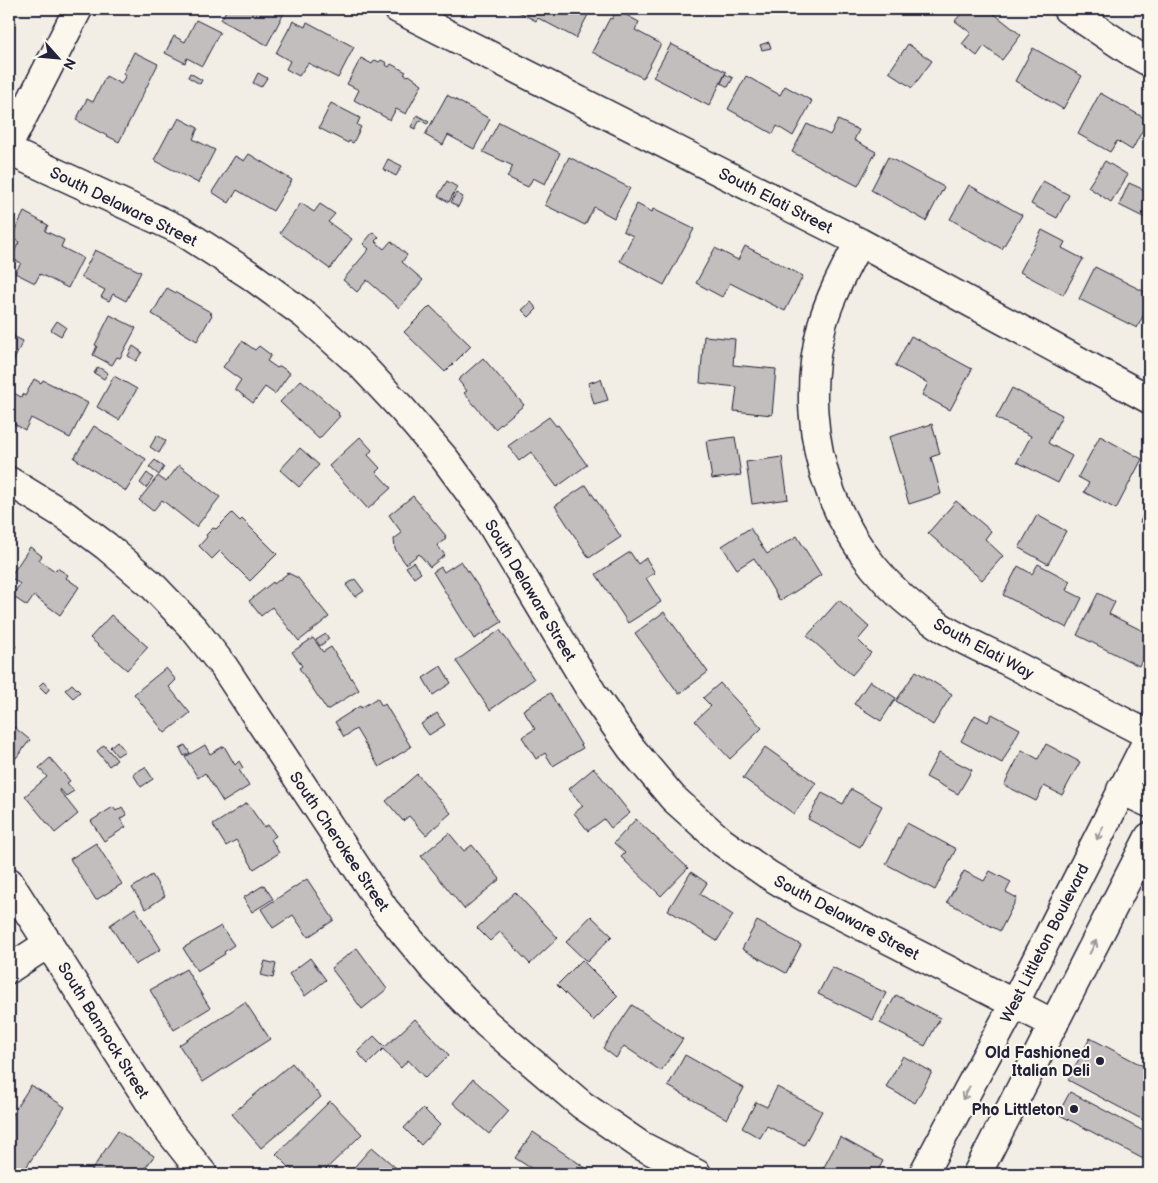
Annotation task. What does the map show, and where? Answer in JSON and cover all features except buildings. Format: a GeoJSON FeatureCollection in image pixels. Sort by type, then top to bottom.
{"type":"FeatureCollection","features":[{"type":"Feature","properties":{"kind":"street"},"geometry":{"type":"LineString","coordinates":[[9,144],[78,9]]}},
{"type":"Feature","properties":{"kind":"street","name":"South Elati Street"},"geometry":{"type":"LineString","coordinates":[[398,9],[859,242],[1149,399]]}},
{"type":"Feature","properties":{"kind":"street"},"geometry":{"type":"LineString","coordinates":[[1067,9],[1126,49],[1149,62]]}},
{"type":"Feature","properties":{"kind":"street","name":"South Delaware Street"},"geometry":{"type":"LineString","coordinates":[[9,151],[180,230],[250,274],[305,315],[361,365],[445,459],[484,512],[593,694],[631,748],[674,798],[722,842],[767,874],[804,897],[1054,1024]]}},
{"type":"Feature","properties":{"kind":"street","name":"South Elati Way"},"geometry":{"type":"LineString","coordinates":[[859,242],[836,287],[822,324],[815,362],[812,401],[815,438],[825,479],[839,514],[858,546],[881,576],[904,600],[938,625],[1149,736]]}},
{"type":"Feature","properties":{"kind":"street","name":"South Cherokee Street"},"geometry":{"type":"LineString","coordinates":[[9,481],[66,516],[106,546],[153,586],[194,629],[224,667],[385,910],[433,968],[487,1024],[582,1105],[640,1145],[697,1174]]}},
{"type":"Feature","properties":{"kind":"street","name":"West Littleton Boulevard"},"geometry":{"type":"LineString","coordinates":[[923,1174],[1014,1004],[1149,736]]}},
{"type":"Feature","properties":{"kind":"street"},"geometry":{"type":"LineString","coordinates":[[1122,790],[1149,803]]}},
{"type":"Feature","properties":{"kind":"street"},"geometry":{"type":"LineString","coordinates":[[978,1174],[1149,837]]}},
{"type":"Feature","properties":{"kind":"street","name":"South Bannock Street"},"geometry":{"type":"LineString","coordinates":[[9,882],[164,1123],[203,1174]]}},
{"type":"Feature","properties":{"kind":"street"},"geometry":{"type":"LineString","coordinates":[[9,969],[49,943]]}},
{"type":"Feature","properties":{"kind":"place","name":"Old Fashioned Italian Deli"},"geometry":{"type":"Point","coordinates":[1100,1061]}},
{"type":"Feature","properties":{"kind":"place","name":"Pho Littleton"},"geometry":{"type":"Point","coordinates":[1074,1109]}}]}
